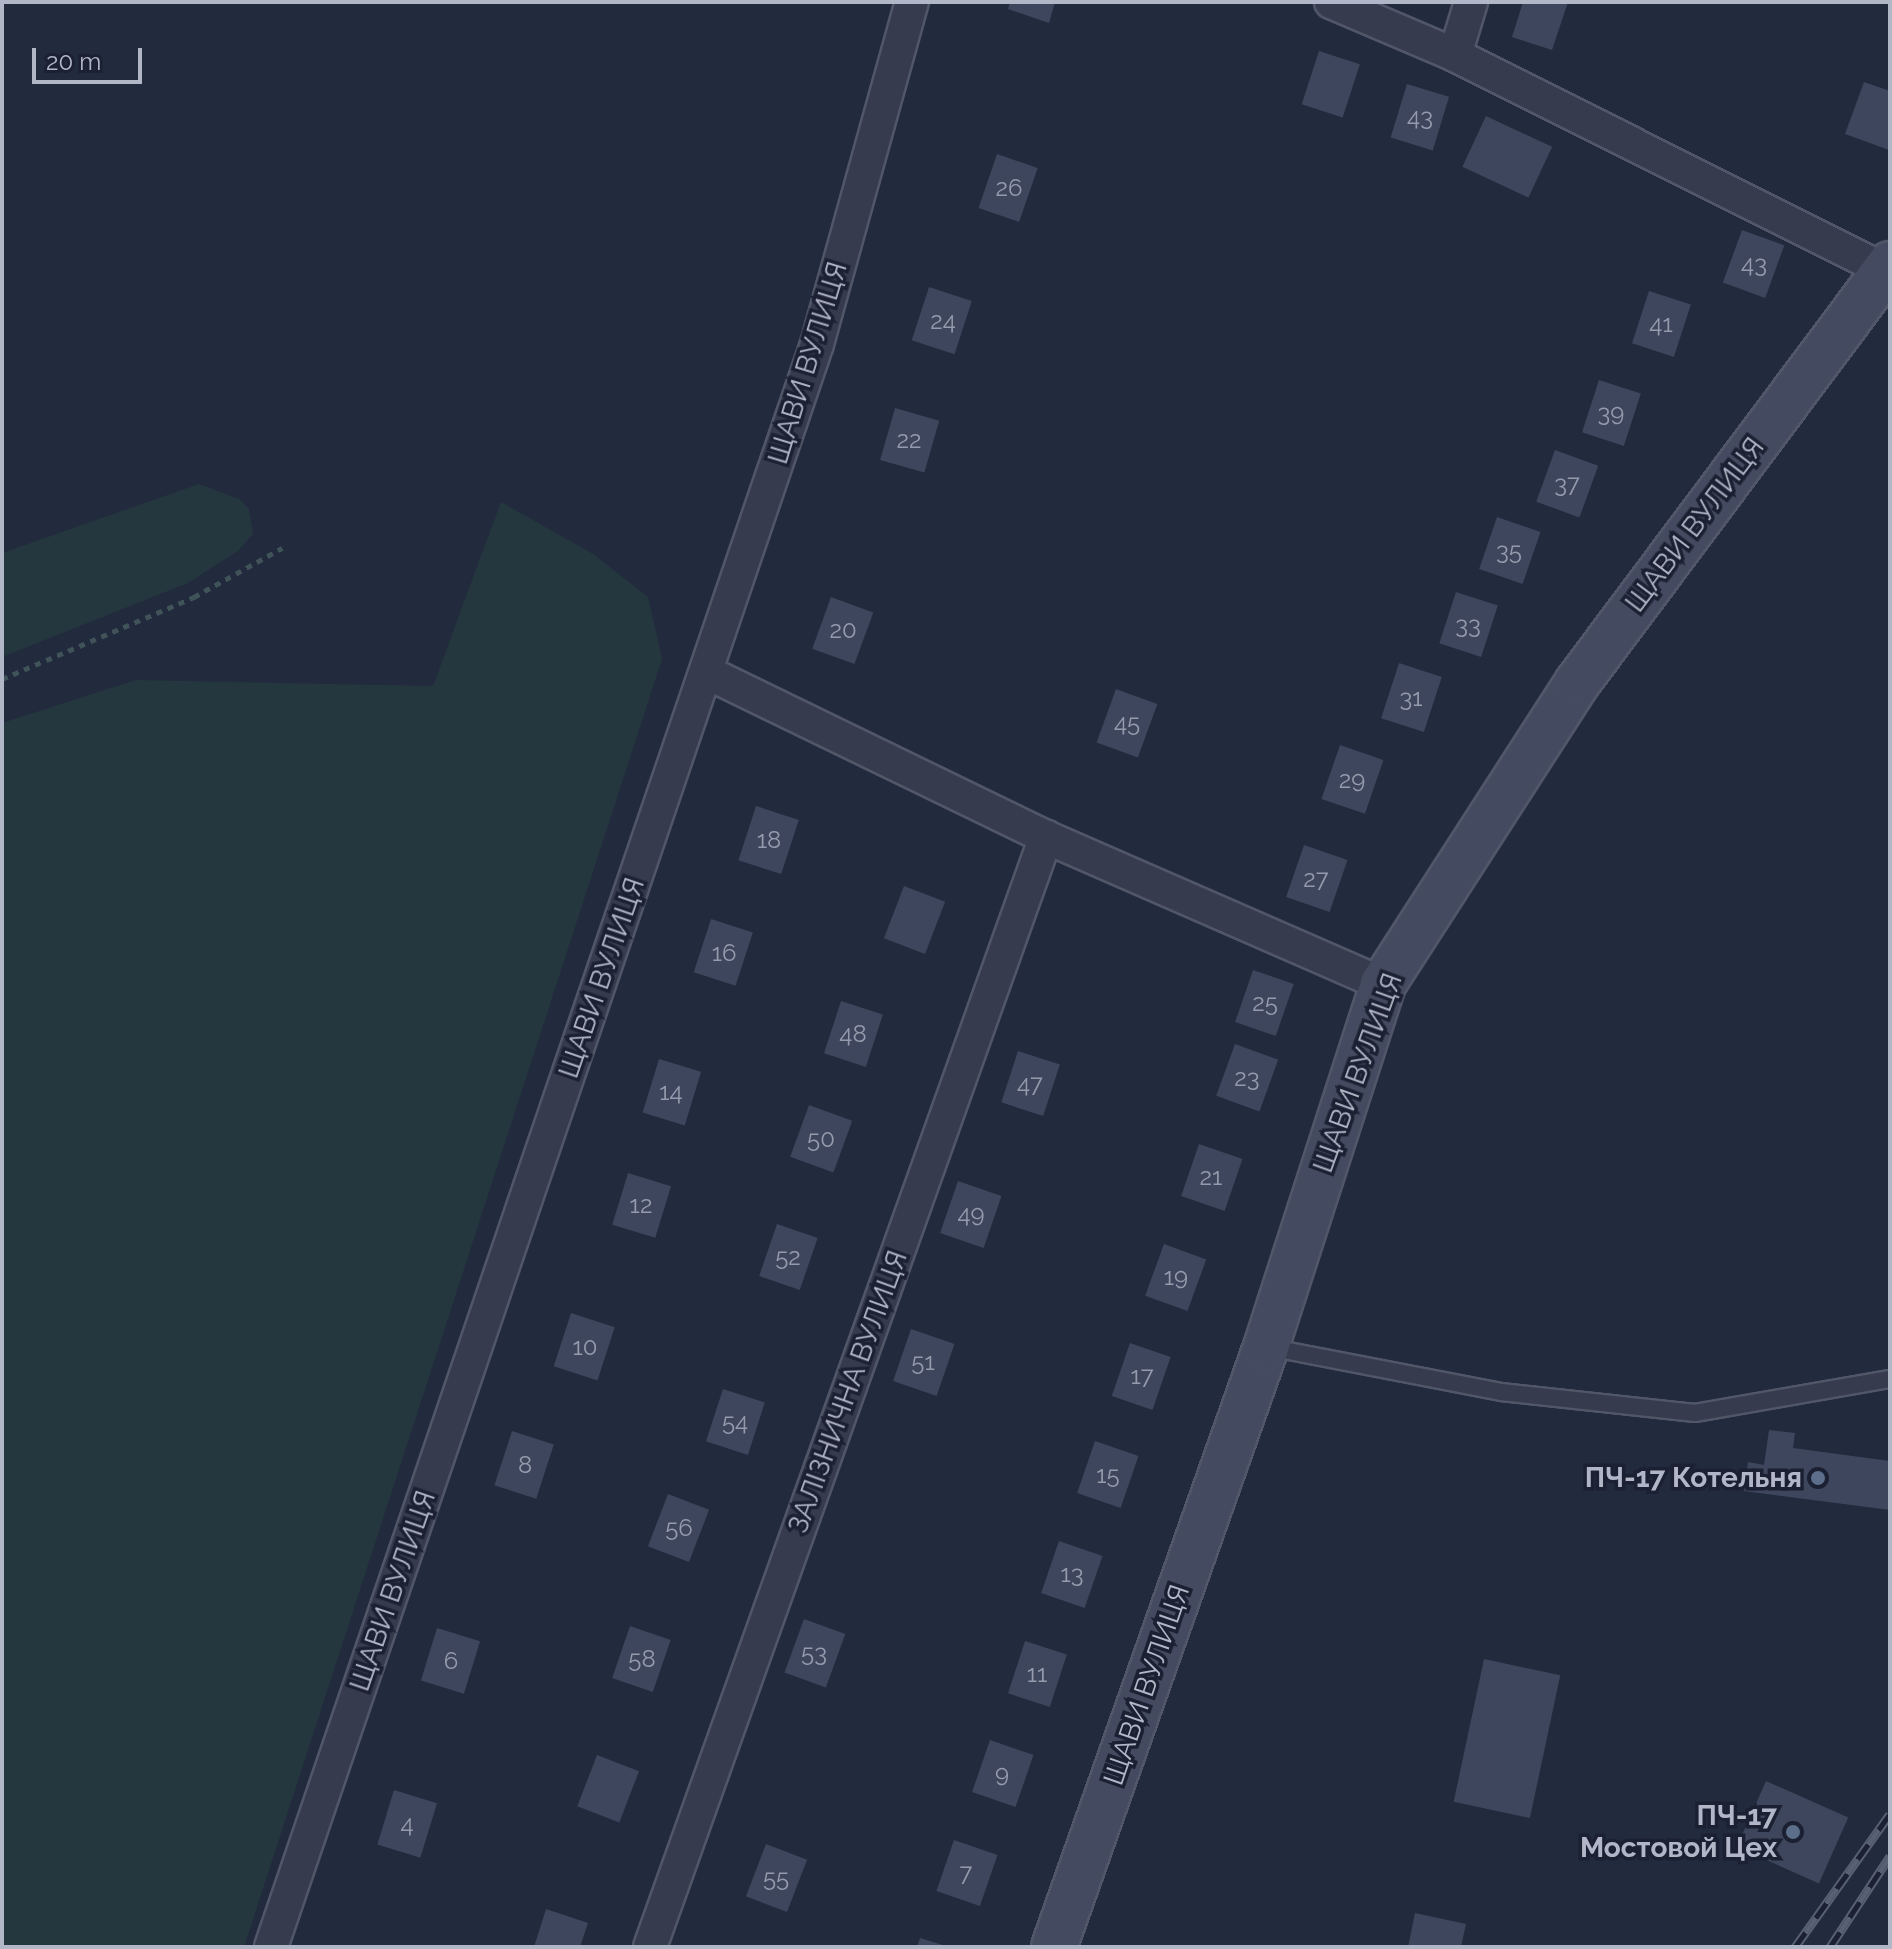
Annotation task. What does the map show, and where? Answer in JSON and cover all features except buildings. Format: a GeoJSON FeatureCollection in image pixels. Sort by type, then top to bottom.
{"type":"FeatureCollection","features":[{"type":"Feature","properties":{"kind":"main road","name":"ЩАВИ ВУЛИЦЯ"},"geometry":{"type":"LineString","coordinates":[[1054,1947],[1266,1347],[1383,984],[1577,683],[1888,267]]}},
{"type":"Feature","properties":{"kind":"street","name":"ЩАВИ ВУЛИЦЯ"},"geometry":{"type":"LineString","coordinates":[[271,1947],[817,344],[912,2]]}},
{"type":"Feature","properties":{"kind":"street"},"geometry":{"type":"LineString","coordinates":[[1331,2],[1455,55],[1888,267]]}},
{"type":"Feature","properties":{"kind":"street"},"geometry":{"type":"LineString","coordinates":[[1455,55],[1471,2]]}},
{"type":"Feature","properties":{"kind":"street"},"geometry":{"type":"LineString","coordinates":[[706,672],[1046,837],[1383,984]]}},
{"type":"Feature","properties":{"kind":"street","name":"ЗАЛІЗНИЧНА ВУЛИЦЯ"},"geometry":{"type":"LineString","coordinates":[[650,1947],[1046,837]]}},
{"type":"Feature","properties":{"kind":"lane"},"geometry":{"type":"LineString","coordinates":[[1266,1347],[1501,1392],[1695,1413],[1890,1379]]}},
{"type":"Feature","properties":{"kind":"path"},"geometry":{"type":"LineString","coordinates":[[2,679],[194,597],[282,548]]}},
{"type":"Feature","properties":{"kind":"shaded area"},"geometry":{"type":"Polygon","coordinates":[[[199,484],[239,499],[249,509],[253,534],[238,551],[188,583],[2,657],[2,553],[199,484]]]}},
{"type":"Feature","properties":{"kind":"shaded area"},"geometry":{"type":"Polygon","coordinates":[[[501,502],[593,554],[648,597],[662,659],[244,1947],[2,1947],[2,723],[136,680],[433,686],[501,502]]]}},
{"type":"Feature","properties":{"kind":"railway"},"geometry":{"type":"LineString","coordinates":[[1795,1947],[1890,1814]]}},
{"type":"Feature","properties":{"kind":"railway"},"geometry":{"type":"LineString","coordinates":[[1830,1947],[1890,1856]]}},
{"type":"Feature","properties":{"kind":"place","name":"ПЧ-17 Котельня"},"geometry":{"type":"Point","coordinates":[1818,1478]}},
{"type":"Feature","properties":{"kind":"place","name":"ПЧ-17 Мостовой Цех"},"geometry":{"type":"Point","coordinates":[1793,1832]}}]}
